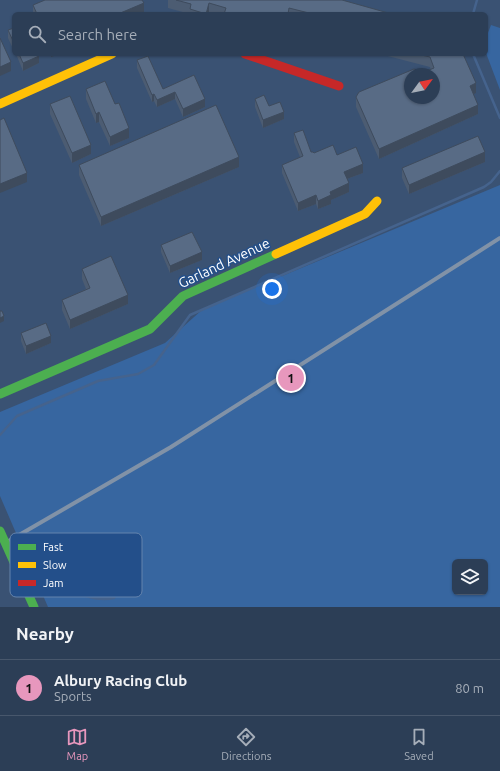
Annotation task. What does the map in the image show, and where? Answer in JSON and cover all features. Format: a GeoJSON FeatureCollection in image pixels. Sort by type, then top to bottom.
{"type":"FeatureCollection","features":[{"type":"Feature","properties":{"kind":"street"},"geometry":{"type":"LineString","coordinates":[[0,104],[108,56]]}},
{"type":"Feature","properties":{"kind":"street"},"geometry":{"type":"LineString","coordinates":[[251,56],[339,86]]}},
{"type":"Feature","properties":{"kind":"street","name":"Garland Avenue"},"geometry":{"type":"LineString","coordinates":[[0,394],[150,329],[182,296],[365,214],[377,201]]}},
{"type":"Feature","properties":{"kind":"street"},"geometry":{"type":"LineString","coordinates":[[0,531],[10,554]]}},
{"type":"Feature","properties":{"kind":"street"},"geometry":{"type":"LineString","coordinates":[[29,597],[34,607]]}},
{"type":"Feature","properties":{"kind":"lane"},"geometry":{"type":"LineString","coordinates":[[22,533],[171,447],[500,238]]}},
{"type":"Feature","properties":{"kind":"lane"},"geometry":{"type":"LineString","coordinates":[[5,543],[10,540]]}},
{"type":"Feature","properties":{"kind":"shaded area"},"geometry":{"type":"Polygon","coordinates":[[[491,25],[500,28],[500,90],[487,56],[488,33],[491,25]]]}},
{"type":"Feature","properties":{"kind":"shaded area"},"geometry":{"type":"Polygon","coordinates":[[[500,185],[500,607],[48,607],[44,597],[142,597],[142,533],[16,533],[0,496],[0,412],[165,343],[203,309],[500,185]]]}},
{"type":"Feature","properties":{"kind":"shaded area"},"geometry":{"type":"Polygon","coordinates":[[[87,597],[116,597],[115,599],[109,600],[96,600],[87,597]]]}},
{"type":"Feature","properties":{"kind":"building"},"geometry":{"type":"Polygon","coordinates":[[[45,0],[142,0],[144,3],[123,12],[36,12],[33,5],[45,0]]]}},
{"type":"Feature","properties":{"kind":"building"},"geometry":{"type":"Polygon","coordinates":[[[176,0],[342,0],[385,12],[305,12],[289,8],[288,12],[225,12],[226,8],[209,3],[207,12],[200,12],[190,9],[191,4],[176,0]]]}},
{"type":"Feature","properties":{"kind":"building"},"geometry":{"type":"Polygon","coordinates":[[[12,29],[12,39],[8,30],[12,29]]]}},
{"type":"Feature","properties":{"kind":"building"},"geometry":{"type":"Polygon","coordinates":[[[0,38],[11,62],[0,67],[0,38]]]}},
{"type":"Feature","properties":{"kind":"building"},"geometry":{"type":"Polygon","coordinates":[[[20,56],[39,56],[23,63],[20,56]]]}},
{"type":"Feature","properties":{"kind":"building"},"geometry":{"type":"Polygon","coordinates":[[[148,56],[163,89],[194,75],[205,99],[183,109],[175,92],[157,100],[154,94],[152,95],[137,60],[148,56]]]}},
{"type":"Feature","properties":{"kind":"building"},"geometry":{"type":"Polygon","coordinates":[[[426,56],[464,56],[476,83],[470,86],[478,105],[379,149],[356,97],[359,92],[404,73],[404,104],[440,104],[440,68],[434,68],[430,57],[426,56]]]}},
{"type":"Feature","properties":{"kind":"building"},"geometry":{"type":"Polygon","coordinates":[[[105,81],[115,104],[119,103],[129,128],[110,137],[99,112],[96,114],[86,89],[105,81]]]}},
{"type":"Feature","properties":{"kind":"building"},"geometry":{"type":"Polygon","coordinates":[[[264,95],[269,106],[280,102],[284,112],[263,120],[255,99],[264,95]]]}},
{"type":"Feature","properties":{"kind":"building"},"geometry":{"type":"Polygon","coordinates":[[[70,96],[91,145],[72,153],[50,104],[70,96]]]}},
{"type":"Feature","properties":{"kind":"building"},"geometry":{"type":"Polygon","coordinates":[[[216,105],[239,157],[101,217],[79,165],[216,105]]]}},
{"type":"Feature","properties":{"kind":"building"},"geometry":{"type":"Polygon","coordinates":[[[4,118],[27,173],[0,184],[0,120],[4,118]]]}},
{"type":"Feature","properties":{"kind":"building"},"geometry":{"type":"Polygon","coordinates":[[[303,130],[311,152],[314,153],[333,145],[337,155],[356,147],[363,164],[344,172],[349,183],[330,192],[331,195],[318,201],[316,195],[298,203],[282,165],[303,156],[294,133],[303,130]]]}},
{"type":"Feature","properties":{"kind":"building"},"geometry":{"type":"Polygon","coordinates":[[[478,136],[485,152],[409,185],[402,168],[478,136]]]}},
{"type":"Feature","properties":{"kind":"building"},"geometry":{"type":"Polygon","coordinates":[[[192,232],[202,252],[170,266],[161,245],[192,232]]]}},
{"type":"Feature","properties":{"kind":"building"},"geometry":{"type":"Polygon","coordinates":[[[111,256],[128,295],[70,320],[62,300],[90,288],[82,269],[111,256]]]}},
{"type":"Feature","properties":{"kind":"building"},"geometry":{"type":"Polygon","coordinates":[[[0,311],[2,311],[4,316],[0,318],[0,311]]]}},
{"type":"Feature","properties":{"kind":"building"},"geometry":{"type":"Polygon","coordinates":[[[46,323],[51,336],[26,346],[21,333],[46,323]]]}},
{"type":"Feature","properties":{"kind":"waterway"},"geometry":{"type":"LineString","coordinates":[[474,12],[477,0]]}},
{"type":"Feature","properties":{"kind":"waterway"},"geometry":{"type":"LineString","coordinates":[[474,56],[500,118]]}},
{"type":"Feature","properties":{"kind":"waterway"},"geometry":{"type":"LineString","coordinates":[[0,435],[17,416],[98,381],[138,374],[154,365],[190,315],[484,187],[491,182],[500,171]]}},
{"type":"Feature","properties":{"kind":"traffic: fast"},"geometry":{"type":"LineString","coordinates":[[0,394],[150,329],[183,296],[276,254]]}},
{"type":"Feature","properties":{"kind":"traffic: fast"},"geometry":{"type":"LineString","coordinates":[[0,531],[10,553]]}},
{"type":"Feature","properties":{"kind":"traffic: fast"},"geometry":{"type":"LineString","coordinates":[[30,597],[34,607]]}},
{"type":"Feature","properties":{"kind":"traffic: slow"},"geometry":{"type":"LineString","coordinates":[[0,104],[108,56]]}},
{"type":"Feature","properties":{"kind":"traffic: slow"},"geometry":{"type":"LineString","coordinates":[[276,254],[365,214],[377,201]]}},
{"type":"Feature","properties":{"kind":"traffic: jam"},"geometry":{"type":"LineString","coordinates":[[251,56],[339,86]]}},
{"type":"Feature","properties":{"kind":"place","name":"Albury Racing Club"},"geometry":{"type":"Point","coordinates":[291,378]}}]}
